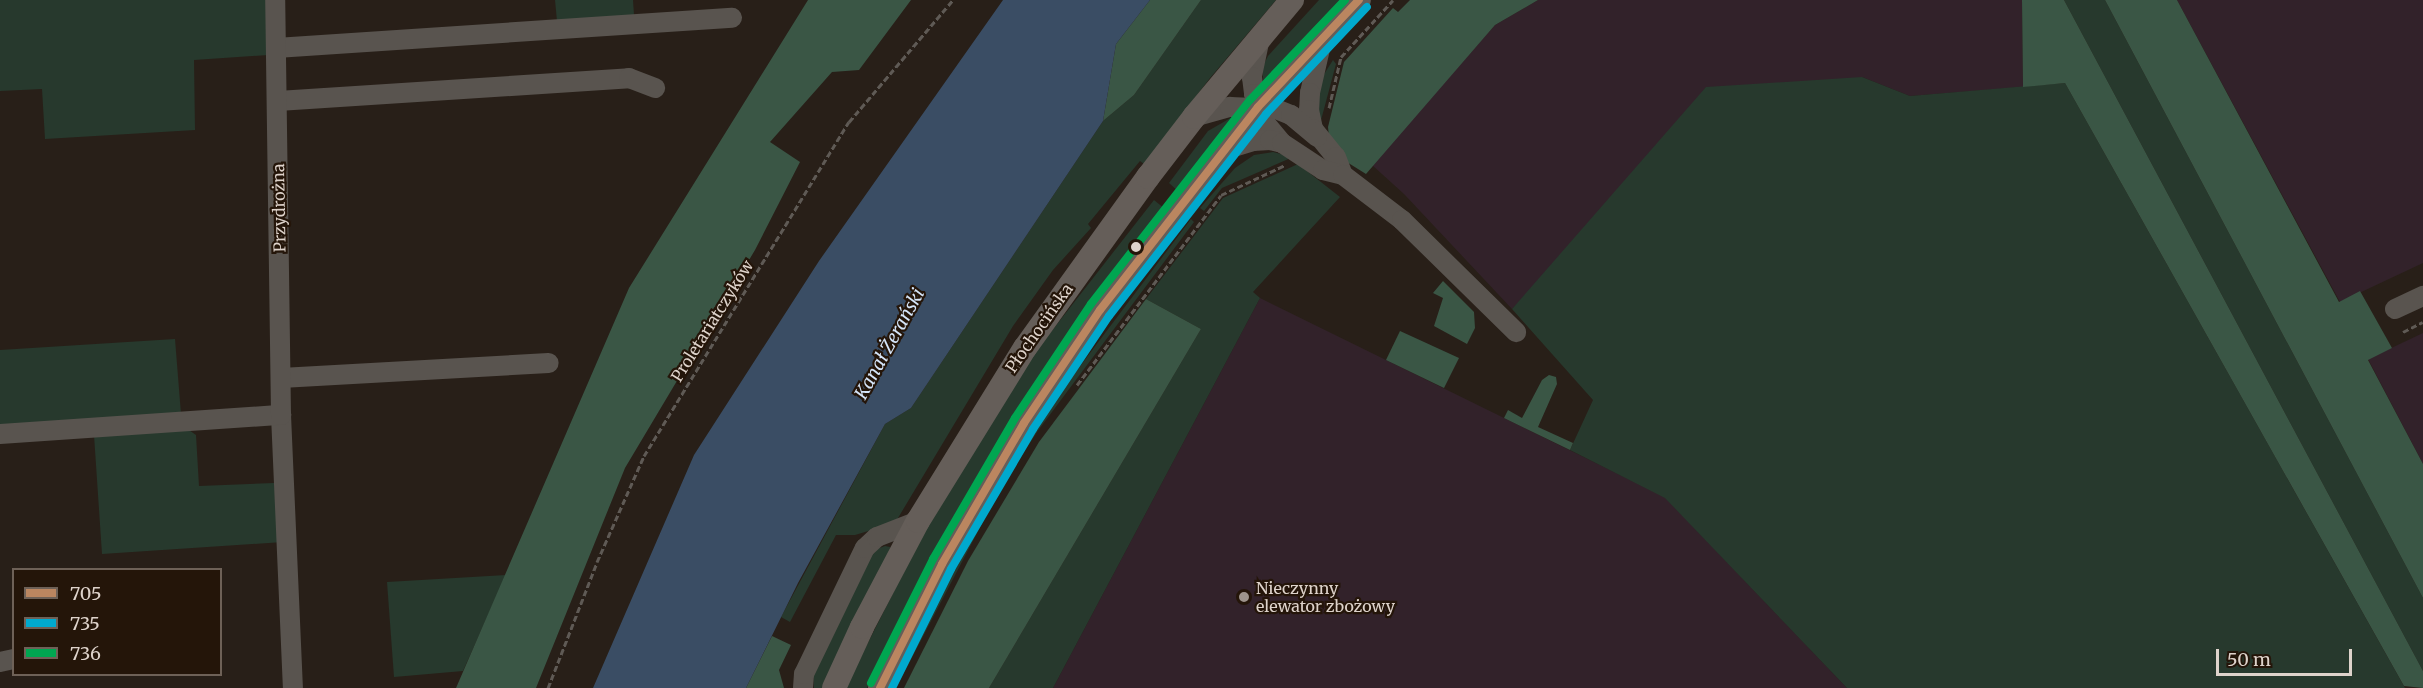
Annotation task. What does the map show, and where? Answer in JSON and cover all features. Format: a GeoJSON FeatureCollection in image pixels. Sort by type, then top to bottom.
{"type":"FeatureCollection","features":[{"type":"Feature","properties":{"kind":"main road","name":"Płochocińska"},"geometry":{"type":"LineString","coordinates":[[834,688],[862,627],[918,521],[990,400],[1122,211],[1194,117],[1292,0]]}},
{"type":"Feature","properties":{"kind":"main road"},"geometry":{"type":"LineString","coordinates":[[880,688],[942,564],[1024,423],[1100,310],[1258,107],[1359,0]]}},
{"type":"Feature","properties":{"kind":"street","name":"Przydrożna"},"geometry":{"type":"LineString","coordinates":[[275,0],[281,416],[293,688]]}},
{"type":"Feature","properties":{"kind":"street"},"geometry":{"type":"LineString","coordinates":[[276,48],[732,18]]}},
{"type":"Feature","properties":{"kind":"street"},"geometry":{"type":"LineString","coordinates":[[1260,38],[1252,77],[1258,107],[1266,123],[1282,143],[1323,170],[1343,176],[1402,220],[1516,332]]}},
{"type":"Feature","properties":{"kind":"street"},"geometry":{"type":"LineString","coordinates":[[1317,137],[1311,120],[1310,93],[1322,38]]}},
{"type":"Feature","properties":{"kind":"street"},"geometry":{"type":"LineString","coordinates":[[278,100],[628,78],[656,88]]}},
{"type":"Feature","properties":{"kind":"street"},"geometry":{"type":"LineString","coordinates":[[1194,117],[1230,106],[1276,109],[1291,115],[1317,137],[1336,158],[1343,176]]}},
{"type":"Feature","properties":{"kind":"street"},"geometry":{"type":"LineString","coordinates":[[1224,150],[1253,141],[1270,140],[1282,143]]}},
{"type":"Feature","properties":{"kind":"street"},"geometry":{"type":"LineString","coordinates":[[2395,309],[2423,296]]}},
{"type":"Feature","properties":{"kind":"street"},"geometry":{"type":"LineString","coordinates":[[281,378],[549,363]]}},
{"type":"Feature","properties":{"kind":"street"},"geometry":{"type":"LineString","coordinates":[[0,434],[281,416]]}},
{"type":"Feature","properties":{"kind":"street"},"geometry":{"type":"LineString","coordinates":[[803,688],[804,674],[865,548],[877,537],[918,521]]}},
{"type":"Feature","properties":{"kind":"path","name":"Proletariatczyków"},"geometry":{"type":"LineString","coordinates":[[548,688],[597,562],[644,456],[849,122],[953,0]]}},
{"type":"Feature","properties":{"kind":"path"},"geometry":{"type":"LineString","coordinates":[[1328,116],[1341,57],[1393,0]]}},
{"type":"Feature","properties":{"kind":"path"},"geometry":{"type":"LineString","coordinates":[[1074,389],[1221,195],[1285,165]]}},
{"type":"Feature","properties":{"kind":"path"},"geometry":{"type":"LineString","coordinates":[[2403,332],[2423,322]]}},
{"type":"Feature","properties":{"kind":"shaded area"},"geometry":{"type":"Polygon","coordinates":[[[1538,0],[2022,0],[2023,87],[1910,96],[1862,77],[1535,285],[1512,309],[1404,194],[1372,165],[1495,25],[1538,0]]]}},
{"type":"Feature","properties":{"kind":"shaded area"},"geometry":{"type":"Polygon","coordinates":[[[2177,0],[2423,0],[2423,263],[2340,302],[2177,0]]]}},
{"type":"Feature","properties":{"kind":"shaded area"},"geometry":{"type":"Polygon","coordinates":[[[1260,298],[1665,497],[1847,688],[1053,688],[1260,298]]]}},
{"type":"Feature","properties":{"kind":"shaded area"},"geometry":{"type":"Polygon","coordinates":[[[2423,333],[2423,464],[2368,359],[2423,333]]]}},
{"type":"Feature","properties":{"kind":"green space"},"geometry":{"type":"Polygon","coordinates":[[[0,0],[266,0],[268,55],[194,60],[195,130],[45,139],[42,89],[0,91],[0,0]]]}},
{"type":"Feature","properties":{"kind":"green space"},"geometry":{"type":"Polygon","coordinates":[[[555,0],[633,0],[634,15],[557,21],[555,0]]]}},
{"type":"Feature","properties":{"kind":"green space"},"geometry":{"type":"Polygon","coordinates":[[[808,0],[911,0],[859,70],[832,72],[770,142],[800,162],[755,250],[625,468],[536,688],[456,688],[629,288],[808,0]]]}},
{"type":"Feature","properties":{"kind":"green space"},"geometry":{"type":"Polygon","coordinates":[[[1150,0],[1201,0],[1134,95],[1103,121],[1116,44],[1150,0]]]}},
{"type":"Feature","properties":{"kind":"green space"},"geometry":{"type":"Polygon","coordinates":[[[1201,0],[1276,0],[1210,78],[1144,164],[1140,161],[1088,224],[1091,228],[1053,270],[1013,326],[895,523],[855,535],[836,535],[790,622],[781,617],[885,424],[911,408],[1103,121],[1134,95],[1201,0]]]}},
{"type":"Feature","properties":{"kind":"green space"},"geometry":{"type":"Polygon","coordinates":[[[1319,0],[1344,0],[1264,87],[1262,68],[1268,56],[1319,0]]]}},
{"type":"Feature","properties":{"kind":"green space"},"geometry":{"type":"Polygon","coordinates":[[[1410,0],[1538,0],[1495,25],[1366,174],[1342,159],[1329,137],[1328,127],[1344,62],[1393,8],[1398,12],[1410,0]]]}},
{"type":"Feature","properties":{"kind":"green space"},"geometry":{"type":"Polygon","coordinates":[[[2022,0],[2064,0],[2423,671],[2423,688],[2404,686],[2065,83],[2023,87],[2022,0]]]}},
{"type":"Feature","properties":{"kind":"green space"},"geometry":{"type":"Polygon","coordinates":[[[2064,0],[2105,0],[2423,598],[2423,671],[2064,0]]]}},
{"type":"Feature","properties":{"kind":"green space"},"geometry":{"type":"Polygon","coordinates":[[[2105,0],[2177,0],[2339,302],[2360,291],[2392,348],[2368,360],[2423,464],[2423,598],[2105,0]]]}},
{"type":"Feature","properties":{"kind":"green space"},"geometry":{"type":"Polygon","coordinates":[[[1333,60],[1336,64],[1320,124],[1317,114],[1321,79],[1333,60]]]}},
{"type":"Feature","properties":{"kind":"green space"},"geometry":{"type":"Polygon","coordinates":[[[1862,77],[1910,96],[2065,83],[2405,688],[1847,688],[1665,498],[1570,450],[1593,400],[1512,309],[1706,87],[1862,77]]]}},
{"type":"Feature","properties":{"kind":"green space"},"geometry":{"type":"Polygon","coordinates":[[[1234,116],[1237,120],[1179,192],[1169,183],[1208,131],[1234,116]]]}},
{"type":"Feature","properties":{"kind":"green space"},"geometry":{"type":"Polygon","coordinates":[[[1273,152],[1293,157],[1222,188],[1204,211],[1200,208],[1235,168],[1254,155],[1273,152]]]}},
{"type":"Feature","properties":{"kind":"green space"},"geometry":{"type":"Polygon","coordinates":[[[1298,164],[1340,197],[1253,292],[1260,298],[1053,688],[989,688],[1201,329],[1146,299],[1223,198],[1298,164]]]}},
{"type":"Feature","properties":{"kind":"green space"},"geometry":{"type":"Polygon","coordinates":[[[1154,200],[1165,209],[1020,409],[935,557],[867,688],[845,688],[921,538],[1033,355],[1154,200]]]}},
{"type":"Feature","properties":{"kind":"green space"},"geometry":{"type":"Polygon","coordinates":[[[1191,219],[1194,222],[1037,432],[998,493],[896,688],[891,688],[958,556],[1032,430],[1191,219]]]}},
{"type":"Feature","properties":{"kind":"green space"},"geometry":{"type":"Polygon","coordinates":[[[1443,281],[1474,312],[1475,328],[1467,344],[1434,326],[1443,298],[1433,293],[1443,281]]]}},
{"type":"Feature","properties":{"kind":"green space"},"geometry":{"type":"Polygon","coordinates":[[[1146,299],[1201,329],[989,688],[904,688],[968,561],[1039,442],[1146,299]]]}},
{"type":"Feature","properties":{"kind":"green space"},"geometry":{"type":"Polygon","coordinates":[[[1400,331],[1459,358],[1444,388],[1386,360],[1400,331]]]}},
{"type":"Feature","properties":{"kind":"green space"},"geometry":{"type":"Polygon","coordinates":[[[175,339],[181,414],[0,427],[0,350],[175,339]]]}},
{"type":"Feature","properties":{"kind":"green space"},"geometry":{"type":"Polygon","coordinates":[[[1549,375],[1556,377],[1557,384],[1538,427],[1573,443],[1570,450],[1504,418],[1508,410],[1522,418],[1542,380],[1549,375]]]}},
{"type":"Feature","properties":{"kind":"green space"},"geometry":{"type":"Polygon","coordinates":[[[186,428],[196,435],[199,486],[274,483],[283,542],[102,554],[94,435],[186,428]]]}},
{"type":"Feature","properties":{"kind":"green space"},"geometry":{"type":"Polygon","coordinates":[[[890,547],[890,553],[823,688],[814,688],[813,674],[871,556],[877,549],[890,547]]]}},
{"type":"Feature","properties":{"kind":"green space"},"geometry":{"type":"Polygon","coordinates":[[[506,575],[463,671],[394,677],[387,582],[506,575]]]}},
{"type":"Feature","properties":{"kind":"green space"},"geometry":{"type":"Polygon","coordinates":[[[772,636],[791,645],[779,670],[784,688],[746,688],[772,636]]]}},
{"type":"Feature","properties":{"kind":"water","name":"Kanał Żerański"},"geometry":{"type":"Polygon","coordinates":[[[1003,0],[1150,0],[1116,44],[1103,121],[911,408],[885,424],[798,583],[746,688],[593,688],[694,455],[819,261],[1003,0]]]}},
{"type":"Feature","properties":{"kind":"transit line","name":"736"},"geometry":{"type":"LineString","coordinates":[[871,683],[933,559],[1015,418],[1091,304],[1250,100],[1345,0]]}},
{"type":"Feature","properties":{"kind":"transit line","name":"705"},"geometry":{"type":"LineString","coordinates":[[880,688],[942,564],[1024,423],[1100,310],[1258,107],[1359,0]]}},
{"type":"Feature","properties":{"kind":"transit line","name":"735"},"geometry":{"type":"LineString","coordinates":[[892,688],[951,569],[1033,429],[1109,316],[1266,114],[1367,7]]}},
{"type":"Feature","properties":{"kind":"place","name":"Nieczynny elewator zbożowy"},"geometry":{"type":"Point","coordinates":[1244,597]}}]}
